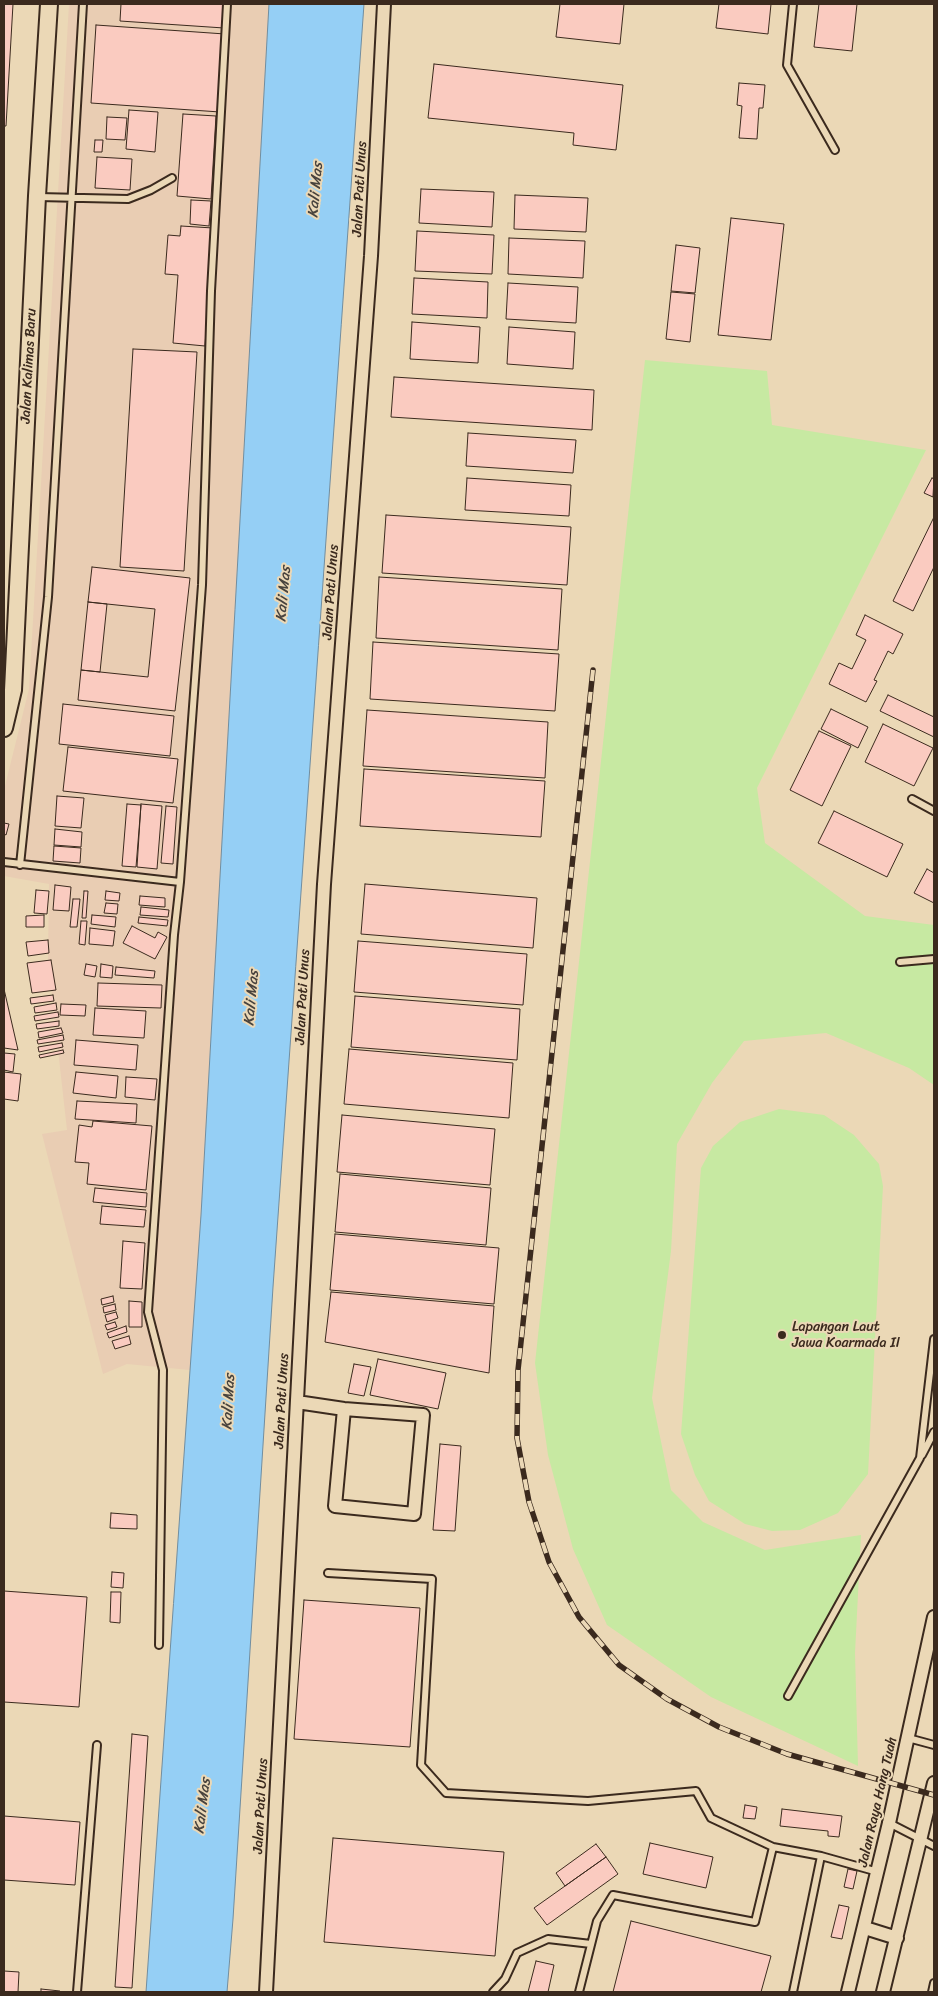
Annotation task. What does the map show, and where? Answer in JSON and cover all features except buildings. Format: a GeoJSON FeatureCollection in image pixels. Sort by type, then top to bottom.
{"type":"FeatureCollection","features":[{"type":"Feature","properties":{"kind":"street","name":"Jalan Kalimas Baru"},"geometry":{"type":"LineString","coordinates":[[4,728],[13,690],[37,196],[49,4]]}},
{"type":"Feature","properties":{"kind":"street","name":"Jalan Pati Unus"},"geometry":{"type":"LineString","coordinates":[[266,1992],[324,884],[371,256],[384,4]]}},
{"type":"Feature","properties":{"kind":"street"},"geometry":{"type":"LineString","coordinates":[[297,1402],[344,1410],[423,1416],[414,1514],[335,1506],[344,1410]]}},
{"type":"Feature","properties":{"kind":"street","name":"Jalan Raya Hang Tuah"},"geometry":{"type":"LineString","coordinates":[[848,1992],[878,1872],[934,1618]]}},
{"type":"Feature","properties":{"kind":"street"},"geometry":{"type":"LineString","coordinates":[[883,1992],[934,1783]]}},
{"type":"Feature","properties":{"kind":"street"},"geometry":{"type":"LineString","coordinates":[[865,1928],[897,1938]]}},
{"type":"Feature","properties":{"kind":"lane"},"geometry":{"type":"LineString","coordinates":[[20,865],[48,597],[83,4]]}},
{"type":"Feature","properties":{"kind":"lane"},"geometry":{"type":"LineString","coordinates":[[159,1645],[163,1370],[148,1312],[173,945],[180,882],[202,585],[210,291],[227,4]]}},
{"type":"Feature","properties":{"kind":"lane"},"geometry":{"type":"LineString","coordinates":[[794,4],[787,65],[835,150]]}},
{"type":"Feature","properties":{"kind":"lane"},"geometry":{"type":"LineString","coordinates":[[37,196],[128,198],[151,190],[172,178]]}},
{"type":"Feature","properties":{"kind":"lane"},"geometry":{"type":"LineString","coordinates":[[912,799],[934,811]]}},
{"type":"Feature","properties":{"kind":"lane"},"geometry":{"type":"LineString","coordinates":[[4,862],[180,882]]}},
{"type":"Feature","properties":{"kind":"lane"},"geometry":{"type":"LineString","coordinates":[[900,962],[934,959]]}},
{"type":"Feature","properties":{"kind":"lane"},"geometry":{"type":"LineString","coordinates":[[920,1458],[934,1339]]}},
{"type":"Feature","properties":{"kind":"lane"},"geometry":{"type":"LineString","coordinates":[[788,1696],[934,1432]]}},
{"type":"Feature","properties":{"kind":"lane"},"geometry":{"type":"LineString","coordinates":[[328,1573],[432,1579],[421,1765],[446,1793],[588,1801],[696,1792],[711,1818],[773,1847],[821,1856],[878,1872]]}},
{"type":"Feature","properties":{"kind":"lane"},"geometry":{"type":"LineString","coordinates":[[908,1738],[934,1745]]}},
{"type":"Feature","properties":{"kind":"lane"},"geometry":{"type":"LineString","coordinates":[[77,1992],[97,1745]]}},
{"type":"Feature","properties":{"kind":"lane"},"geometry":{"type":"LineString","coordinates":[[889,1823],[934,1846]]}},
{"type":"Feature","properties":{"kind":"lane"},"geometry":{"type":"LineString","coordinates":[[579,1992],[597,1921],[613,1895],[755,1922],[773,1847]]}},
{"type":"Feature","properties":{"kind":"lane"},"geometry":{"type":"LineString","coordinates":[[793,1992],[821,1856]]}},
{"type":"Feature","properties":{"kind":"lane"},"geometry":{"type":"LineString","coordinates":[[493,1992],[505,1979],[517,1953],[548,1939],[591,1944]]}},
{"type":"Feature","properties":{"kind":"lane"},"geometry":{"type":"LineString","coordinates":[[932,1992],[934,1983]]}},
{"type":"Feature","properties":{"kind":"shaded area"},"geometry":{"type":"Polygon","coordinates":[[[69,4],[269,4],[201,1215],[190,1370],[127,1364],[103,1374],[42,1134],[67,1130],[48,960],[49,884],[4,876],[4,790],[29,689],[69,4]]]}},
{"type":"Feature","properties":{"kind":"green space"},"geometry":{"type":"Polygon","coordinates":[[[645,360],[767,371],[772,425],[926,450],[757,788],[765,843],[865,916],[934,925],[934,1085],[909,1068],[826,1033],[744,1041],[712,1083],[677,1144],[671,1251],[652,1398],[671,1490],[703,1522],[765,1550],[861,1535],[855,1653],[858,1766],[711,1697],[607,1625],[573,1549],[548,1455],[535,1363],[645,360]]]}},
{"type":"Feature","properties":{"kind":"green space","name":"Lapangan Laut Jawa Koarmada II"},"geometry":{"type":"Polygon","coordinates":[[[779,1109],[824,1115],[854,1135],[879,1164],[883,1186],[868,1474],[838,1513],[800,1530],[772,1531],[745,1524],[709,1501],[695,1475],[681,1434],[701,1168],[713,1146],[740,1122],[779,1109]]]}},
{"type":"Feature","properties":{"kind":"water","name":"Kali Mas"},"geometry":{"type":"Polygon","coordinates":[[[269,4],[364,4],[273,1287],[227,1992],[146,1992],[201,1215],[269,4]]]}},
{"type":"Feature","properties":{"kind":"railway"},"geometry":{"type":"LineString","coordinates":[[593,670],[518,1370],[517,1438],[529,1502],[549,1562],[579,1617],[619,1665],[667,1699],[719,1727],[787,1754],[934,1795]]}},
{"type":"Feature","properties":{"kind":"place","name":"Lapangan Laut Jawa Koarmada II"},"geometry":{"type":"Point","coordinates":[782,1335]}}]}
